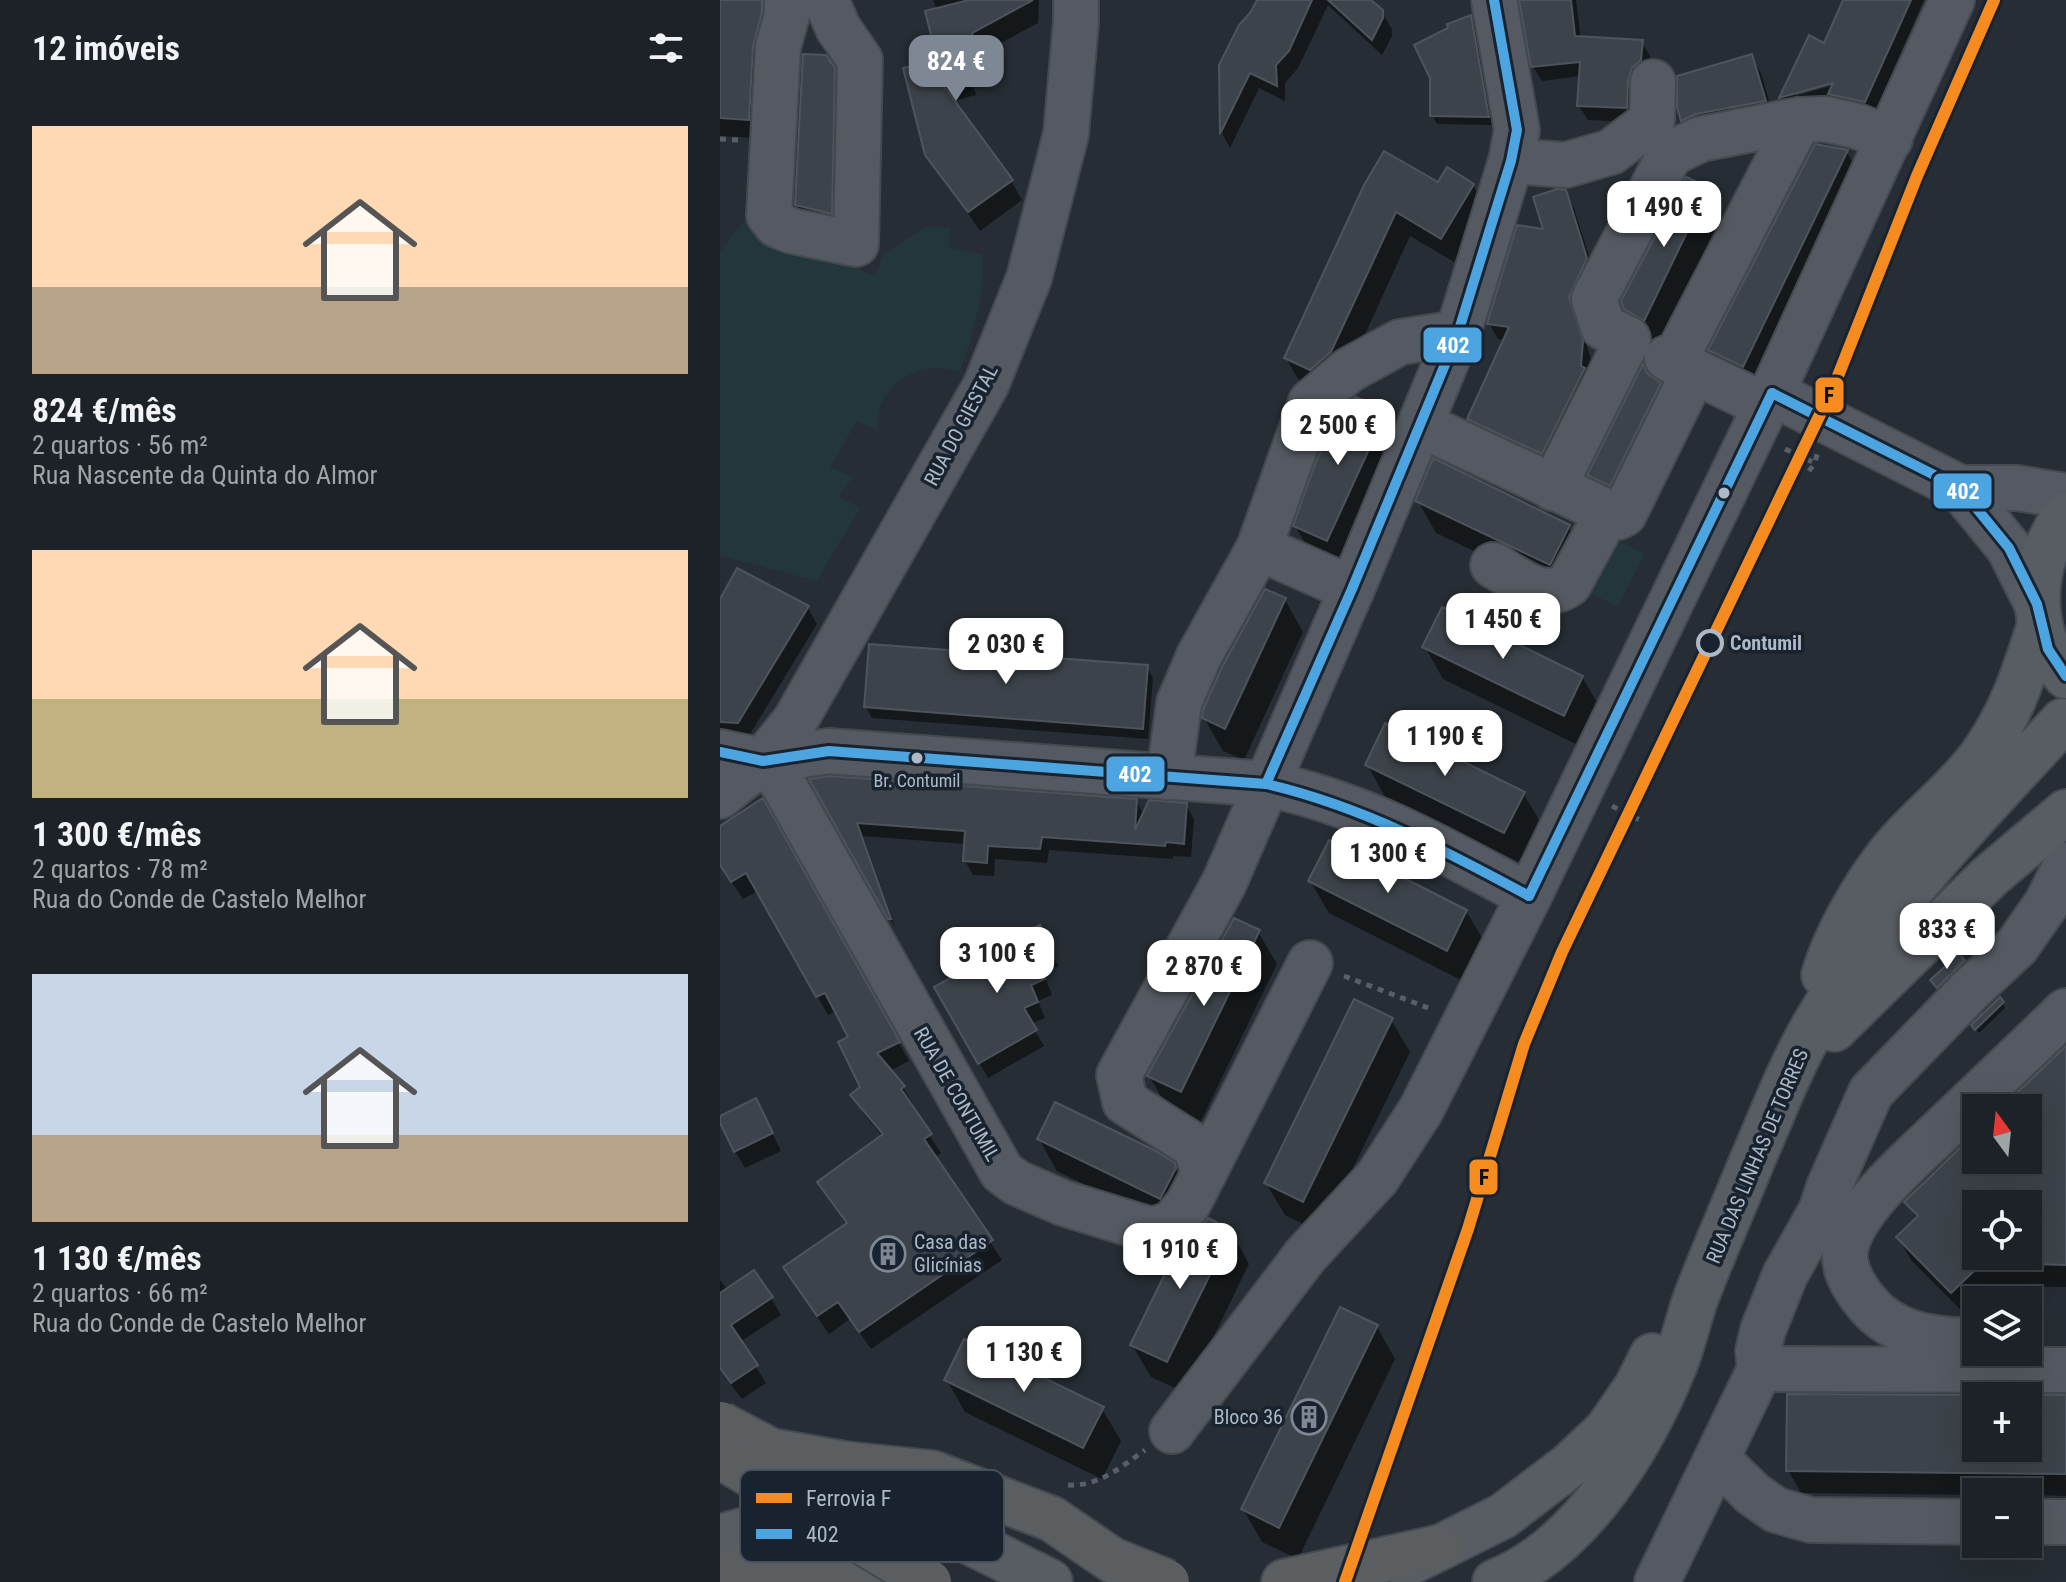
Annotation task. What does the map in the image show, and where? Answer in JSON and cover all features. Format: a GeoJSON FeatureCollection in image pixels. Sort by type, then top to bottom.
{"type":"FeatureCollection","features":[{"type":"Feature","properties":{"kind":"highway"},"geometry":{"type":"LineString","coordinates":[[720,1424],[771,1451],[903,1470]]}},
{"type":"Feature","properties":{"kind":"highway"},"geometry":{"type":"LineString","coordinates":[[720,1456],[743,1470]]}},
{"type":"Feature","properties":{"kind":"highway"},"geometry":{"type":"LineString","coordinates":[[1004,1501],[1052,1519],[1112,1560],[1167,1582]]}},
{"type":"Feature","properties":{"kind":"highway"},"geometry":{"type":"LineString","coordinates":[[1284,1582],[1441,1547]]}},
{"type":"Feature","properties":{"kind":"highway"},"geometry":{"type":"LineString","coordinates":[[896,1562],[929,1582]]}},
{"type":"Feature","properties":{"kind":"highway"},"geometry":{"type":"LineString","coordinates":[[720,1569],[746,1565],[809,1564],[868,1582]]}},
{"type":"Feature","properties":{"kind":"main road"},"geometry":{"type":"LineString","coordinates":[[2066,515],[2045,550],[2038,577],[2039,614],[2048,649],[2066,676]]}},
{"type":"Feature","properties":{"kind":"main road"},"geometry":{"type":"LineString","coordinates":[[1819,1018],[1821,986],[1828,960],[1856,906],[1888,856],[1978,761],[1999,730],[2023,681],[2039,614]]}},
{"type":"Feature","properties":{"kind":"main road","name":"RUA DAS LINHAS DE TORRES"},"geometry":{"type":"LineString","coordinates":[[1495,1582],[1520,1572],[1559,1540],[1600,1499],[1636,1447],[1676,1361],[1696,1296],[1789,1073],[1819,1018],[1931,864],[2063,721]]}},
{"type":"Feature","properties":{"kind":"main road"},"geometry":{"type":"LineString","coordinates":[[1789,1073],[1989,877],[2066,812]]}},
{"type":"Feature","properties":{"kind":"main road","name":"RUA DAS LINHAS DE TORRES"},"geometry":{"type":"LineString","coordinates":[[1372,1582],[1503,1516],[1570,1465],[1607,1430],[1636,1388],[1676,1318],[1696,1296]]}},
{"type":"Feature","properties":{"kind":"main road"},"geometry":{"type":"LineString","coordinates":[[720,1537],[740,1531]]}},
{"type":"Feature","properties":{"kind":"main road"},"geometry":{"type":"LineString","coordinates":[[1004,1560],[1040,1579]]}},
{"type":"Feature","properties":{"kind":"street"},"geometry":{"type":"LineString","coordinates":[[787,0],[787,15],[778,47],[769,215],[777,225],[792,231],[856,244],[860,60],[838,28],[826,0]]}},
{"type":"Feature","properties":{"kind":"street","name":"RUA DO GIESTAL"},"geometry":{"type":"LineString","coordinates":[[720,796],[763,761],[795,721],[986,385],[1029,278],[1066,134],[1076,0]]}},
{"type":"Feature","properties":{"kind":"street"},"geometry":{"type":"LineString","coordinates":[[1204,1173],[1196,1147],[1125,1102],[1119,1075],[1224,883],[1352,589],[1458,333],[1511,161],[1517,130],[1494,0]]}},
{"type":"Feature","properties":{"kind":"street"},"geometry":{"type":"LineString","coordinates":[[1172,1431],[1305,1256],[1377,1178],[1421,1110],[1529,896],[1769,399],[1952,0]]}},
{"type":"Feature","properties":{"kind":"street"},"geometry":{"type":"LineString","coordinates":[[1511,161],[1566,165],[1611,152],[1652,121],[1653,82]]}},
{"type":"Feature","properties":{"kind":"street"},"geometry":{"type":"LineString","coordinates":[[1890,139],[1857,126],[1825,119],[1799,120],[1701,139],[1670,154],[1594,299],[1603,327],[1684,367],[1829,421],[1978,495],[2066,496]]}},
{"type":"Feature","properties":{"kind":"street"},"geometry":{"type":"LineString","coordinates":[[1421,425],[1607,514],[1618,517],[1624,514],[1684,367],[1799,120]]}},
{"type":"Feature","properties":{"kind":"street"},"geometry":{"type":"LineString","coordinates":[[1169,777],[1179,703],[1199,656],[1259,548],[1311,402],[1349,370],[1400,342],[1458,333]]}},
{"type":"Feature","properties":{"kind":"street"},"geometry":{"type":"LineString","coordinates":[[1553,488],[1628,339]]}},
{"type":"Feature","properties":{"kind":"street"},"geometry":{"type":"LineString","coordinates":[[1978,495],[2009,548],[2039,614]]}},
{"type":"Feature","properties":{"kind":"street"},"geometry":{"type":"LineString","coordinates":[[1493,565],[1534,588],[1559,591],[1569,584],[1607,514]]}},
{"type":"Feature","properties":{"kind":"street"},"geometry":{"type":"LineString","coordinates":[[1259,548],[1352,589]]}},
{"type":"Feature","properties":{"kind":"street"},"geometry":{"type":"LineString","coordinates":[[720,752],[763,761],[829,751],[1266,784],[1292,789],[1404,830],[1529,896]]}},
{"type":"Feature","properties":{"kind":"street","name":"RUA DE CONTUMIL"},"geometry":{"type":"LineString","coordinates":[[763,761],[782,782],[1002,1172],[1017,1183],[1063,1203],[1151,1230],[1172,1224],[1188,1204],[1310,963]]}},
{"type":"Feature","properties":{"kind":"street"},"geometry":{"type":"LineString","coordinates":[[1657,1582],[1760,1369],[1758,1351],[1774,1302],[1785,1275],[1821,1211],[1871,1092],[2017,946],[2047,903],[2066,865]]}},
{"type":"Feature","properties":{"kind":"street"},"geometry":{"type":"LineString","coordinates":[[1962,1340],[1923,1337],[1894,1328],[1871,1308],[1856,1289],[1846,1269],[1845,1249],[1862,1213],[1883,1190],[2066,1011]]}},
{"type":"Feature","properties":{"kind":"street"},"geometry":{"type":"LineString","coordinates":[[2042,1342],[2066,1341]]}},
{"type":"Feature","properties":{"kind":"street"},"geometry":{"type":"LineString","coordinates":[[1760,1369],[2066,1370]]}},
{"type":"Feature","properties":{"kind":"street"},"geometry":{"type":"LineString","coordinates":[[1718,1460],[1753,1494],[1776,1510],[1811,1520],[1962,1522]]}},
{"type":"Feature","properties":{"kind":"street"},"geometry":{"type":"LineString","coordinates":[[2042,1522],[2066,1522]]}},
{"type":"Feature","properties":{"kind":"path"},"geometry":{"type":"LineString","coordinates":[[1809,471],[1815,463]]}},
{"type":"Feature","properties":{"kind":"path"},"geometry":{"type":"LineString","coordinates":[[1605,803],[1640,820]]}},
{"type":"Feature","properties":{"kind":"path"},"geometry":{"type":"LineString","coordinates":[[1310,963],[1466,1022]]}},
{"type":"Feature","properties":{"kind":"green space"},"geometry":{"type":"Polygon","coordinates":[[[746,218],[875,276],[884,253],[928,226],[950,228],[949,247],[983,255],[980,300],[960,372],[935,368],[922,370],[901,380],[885,396],[880,407],[878,431],[857,421],[830,467],[853,477],[839,496],[860,508],[817,581],[720,556],[720,252],[746,218]]]}},
{"type":"Feature","properties":{"kind":"green space"},"geometry":{"type":"Polygon","coordinates":[[[1608,536],[1644,554],[1618,607],[1582,589],[1608,536]]]}},
{"type":"Feature","properties":{"kind":"building"},"geometry":{"type":"Polygon","coordinates":[[[720,0],[762,0],[753,46],[749,120],[720,118],[720,0]]]}},
{"type":"Feature","properties":{"kind":"building"},"geometry":{"type":"Polygon","coordinates":[[[969,0],[1033,0],[972,33],[975,46],[959,50],[966,75],[941,82],[1013,180],[968,212],[925,155],[903,68],[937,59],[925,11],[969,0]]]}},
{"type":"Feature","properties":{"kind":"building"},"geometry":{"type":"Polygon","coordinates":[[[1257,0],[1312,0],[1289,51],[1276,65],[1277,86],[1250,73],[1220,134],[1219,65],[1239,25],[1257,0]]]}},
{"type":"Feature","properties":{"kind":"building"},"geometry":{"type":"Polygon","coordinates":[[[1328,0],[1371,0],[1383,10],[1383,18],[1372,40],[1328,0]]]}},
{"type":"Feature","properties":{"kind":"building"},"geometry":{"type":"Polygon","coordinates":[[[1519,0],[1571,0],[1575,36],[1643,40],[1641,60],[1632,68],[1628,81],[1627,108],[1577,106],[1580,62],[1531,67],[1519,0]]]}},
{"type":"Feature","properties":{"kind":"building"},"geometry":{"type":"Polygon","coordinates":[[[1843,0],[1911,0],[1865,102],[1828,94],[1833,83],[1779,98],[1809,35],[1824,43],[1843,0]]]}},
{"type":"Feature","properties":{"kind":"building"},"geometry":{"type":"Polygon","coordinates":[[[1471,15],[1489,117],[1430,116],[1430,78],[1414,45],[1448,28],[1447,24],[1471,15]]]}},
{"type":"Feature","properties":{"kind":"building"},"geometry":{"type":"Polygon","coordinates":[[[803,54],[826,55],[835,68],[832,214],[795,205],[803,54]]]}},
{"type":"Feature","properties":{"kind":"building"},"geometry":{"type":"Polygon","coordinates":[[[1752,54],[1766,101],[1696,114],[1681,121],[1677,107],[1677,76],[1752,54]]]}},
{"type":"Feature","properties":{"kind":"building"},"geometry":{"type":"Polygon","coordinates":[[[1815,144],[1848,150],[1743,367],[1708,350],[1815,144]]]}},
{"type":"Feature","properties":{"kind":"building"},"geometry":{"type":"Polygon","coordinates":[[[1384,151],[1438,182],[1447,167],[1474,184],[1441,239],[1396,212],[1331,352],[1310,370],[1284,358],[1364,185],[1384,151]]]}},
{"type":"Feature","properties":{"kind":"building"},"geometry":{"type":"Polygon","coordinates":[[[1686,177],[1709,187],[1644,321],[1624,309],[1621,301],[1686,177]]]}},
{"type":"Feature","properties":{"kind":"building"},"geometry":{"type":"Polygon","coordinates":[[[1557,189],[1566,190],[1587,258],[1569,297],[1583,341],[1581,366],[1585,368],[1542,454],[1467,419],[1509,327],[1487,324],[1517,225],[1543,229],[1533,197],[1557,189]]]}},
{"type":"Feature","properties":{"kind":"building"},"geometry":{"type":"Polygon","coordinates":[[[1643,364],[1647,373],[1661,383],[1610,486],[1587,475],[1643,364]]]}},
{"type":"Feature","properties":{"kind":"building"},"geometry":{"type":"Polygon","coordinates":[[[1356,397],[1387,410],[1327,541],[1293,526],[1315,464],[1340,410],[1356,397]]]}},
{"type":"Feature","properties":{"kind":"building"},"geometry":{"type":"Polygon","coordinates":[[[1433,458],[1570,525],[1550,565],[1415,501],[1433,458]]]}},
{"type":"Feature","properties":{"kind":"building"},"geometry":{"type":"Polygon","coordinates":[[[737,568],[809,606],[738,723],[720,722],[720,599],[737,568]]]}},
{"type":"Feature","properties":{"kind":"building"},"geometry":{"type":"Polygon","coordinates":[[[1265,589],[1286,598],[1225,729],[1202,718],[1203,710],[1222,667],[1265,589]]]}},
{"type":"Feature","properties":{"kind":"building"},"geometry":{"type":"Polygon","coordinates":[[[1442,607],[1583,676],[1564,716],[1422,647],[1442,607]]]}},
{"type":"Feature","properties":{"kind":"building"},"geometry":{"type":"Polygon","coordinates":[[[869,644],[1148,665],[1143,729],[864,707],[869,644]]]}},
{"type":"Feature","properties":{"kind":"building"},"geometry":{"type":"Polygon","coordinates":[[[1385,723],[1525,792],[1504,833],[1365,765],[1385,723]]]}},
{"type":"Feature","properties":{"kind":"building"},"geometry":{"type":"Polygon","coordinates":[[[830,776],[1137,799],[1135,830],[1149,800],[1187,803],[1184,844],[1166,842],[1165,846],[1042,837],[1040,849],[988,846],[987,863],[963,861],[965,831],[857,823],[891,919],[888,919],[809,779],[830,776]]]}},
{"type":"Feature","properties":{"kind":"building"},"geometry":{"type":"Polygon","coordinates":[[[763,798],[900,1042],[877,1053],[905,1086],[901,1089],[932,1134],[924,1139],[993,1240],[859,1332],[838,1302],[817,1316],[783,1267],[847,1223],[817,1182],[883,1134],[850,1095],[860,1087],[838,1042],[848,1037],[825,993],[816,997],[746,873],[731,882],[720,865],[720,826],[763,798]]]}},
{"type":"Feature","properties":{"kind":"building"},"geometry":{"type":"Polygon","coordinates":[[[1329,840],[1467,910],[1447,951],[1308,881],[1329,840]]]}},
{"type":"Feature","properties":{"kind":"building"},"geometry":{"type":"Polygon","coordinates":[[[1234,918],[1260,930],[1181,1092],[1147,1076],[1234,918]]]}},
{"type":"Feature","properties":{"kind":"building"},"geometry":{"type":"Polygon","coordinates":[[[1040,925],[1050,951],[1036,956],[1045,979],[1031,985],[1038,1002],[1024,1008],[1037,1030],[978,1064],[934,987],[1001,949],[998,942],[1040,925]]]}},
{"type":"Feature","properties":{"kind":"building"},"geometry":{"type":"Polygon","coordinates":[[[1959,954],[1965,960],[1937,988],[1930,980],[1959,954]]]}},
{"type":"Feature","properties":{"kind":"building"},"geometry":{"type":"Polygon","coordinates":[[[2000,997],[2004,1002],[1975,1030],[1971,1025],[2000,997]]]}},
{"type":"Feature","properties":{"kind":"building"},"geometry":{"type":"Polygon","coordinates":[[[1354,999],[1393,1018],[1303,1202],[1264,1183],[1354,999]]]}},
{"type":"Feature","properties":{"kind":"building"},"geometry":{"type":"Polygon","coordinates":[[[2066,1046],[2066,1265],[2042,1264],[2042,1190],[1962,1190],[1962,1270],[1975,1270],[1951,1293],[1896,1237],[1918,1216],[1904,1202],[1962,1146],[1962,1174],[2042,1174],[2042,1094],[2016,1094],[2066,1046]]]}},
{"type":"Feature","properties":{"kind":"building"},"geometry":{"type":"Polygon","coordinates":[[[756,1098],[773,1133],[734,1152],[720,1123],[720,1116],[756,1098]]]}},
{"type":"Feature","properties":{"kind":"building"},"geometry":{"type":"Polygon","coordinates":[[[1055,1102],[1175,1163],[1176,1168],[1160,1199],[1037,1139],[1055,1102]]]}},
{"type":"Feature","properties":{"kind":"building"},"geometry":{"type":"Polygon","coordinates":[[[1208,1218],[1232,1230],[1167,1362],[1130,1345],[1177,1249],[1192,1240],[1208,1218]]]}},
{"type":"Feature","properties":{"kind":"building"},"geometry":{"type":"Polygon","coordinates":[[[754,1270],[773,1297],[731,1325],[758,1365],[731,1383],[720,1368],[720,1293],[754,1270]]]}},
{"type":"Feature","properties":{"kind":"building","name":"Bloco 36"},"geometry":{"type":"Polygon","coordinates":[[[1340,1307],[1378,1325],[1279,1528],[1241,1509],[1340,1307]]]}},
{"type":"Feature","properties":{"kind":"building"},"geometry":{"type":"Polygon","coordinates":[[[964,1339],[1104,1407],[1083,1448],[944,1380],[964,1339]]]}},
{"type":"Feature","properties":{"kind":"building"},"geometry":{"type":"Polygon","coordinates":[[[1787,1394],[1962,1395],[1962,1462],[2042,1462],[2042,1395],[2066,1395],[2066,1474],[1786,1471],[1787,1394]]]}},
{"type":"Feature","properties":{"kind":"rail line","name":"F"},"geometry":{"type":"LineString","coordinates":[[1345,1582],[1468,1229],[1524,1044],[1562,952],[1836,381],[1917,176],[1994,0]]}},
{"type":"Feature","properties":{"kind":"transit line","name":"402"},"geometry":{"type":"LineString","coordinates":[[1266,784],[1352,589],[1458,333],[1511,161],[1517,130],[1494,0]]}},
{"type":"Feature","properties":{"kind":"transit line","name":"402"},"geometry":{"type":"LineString","coordinates":[[1772,393],[1960,488],[2009,548],[2037,604],[2048,649],[2066,676]]}},
{"type":"Feature","properties":{"kind":"transit line","name":"402"},"geometry":{"type":"LineString","coordinates":[[1529,896],[1772,393]]}},
{"type":"Feature","properties":{"kind":"transit line","name":"402"},"geometry":{"type":"LineString","coordinates":[[720,752],[763,761],[829,751],[1266,784],[1369,817],[1529,896]]}},
{"type":"Feature","properties":{"kind":"place","name":"Contumil"},"geometry":{"type":"Point","coordinates":[1710,643]}},
{"type":"Feature","properties":{"kind":"place","name":"Br. Contumil"},"geometry":{"type":"Point","coordinates":[917,758]}},
{"type":"Feature","properties":{"kind":"place","name":"Casa das Glicínias"},"geometry":{"type":"Point","coordinates":[888,1254]}},
{"type":"Feature","properties":{"kind":"place","name":"Bloco 36"},"geometry":{"type":"Point","coordinates":[1309,1417]}}]}
